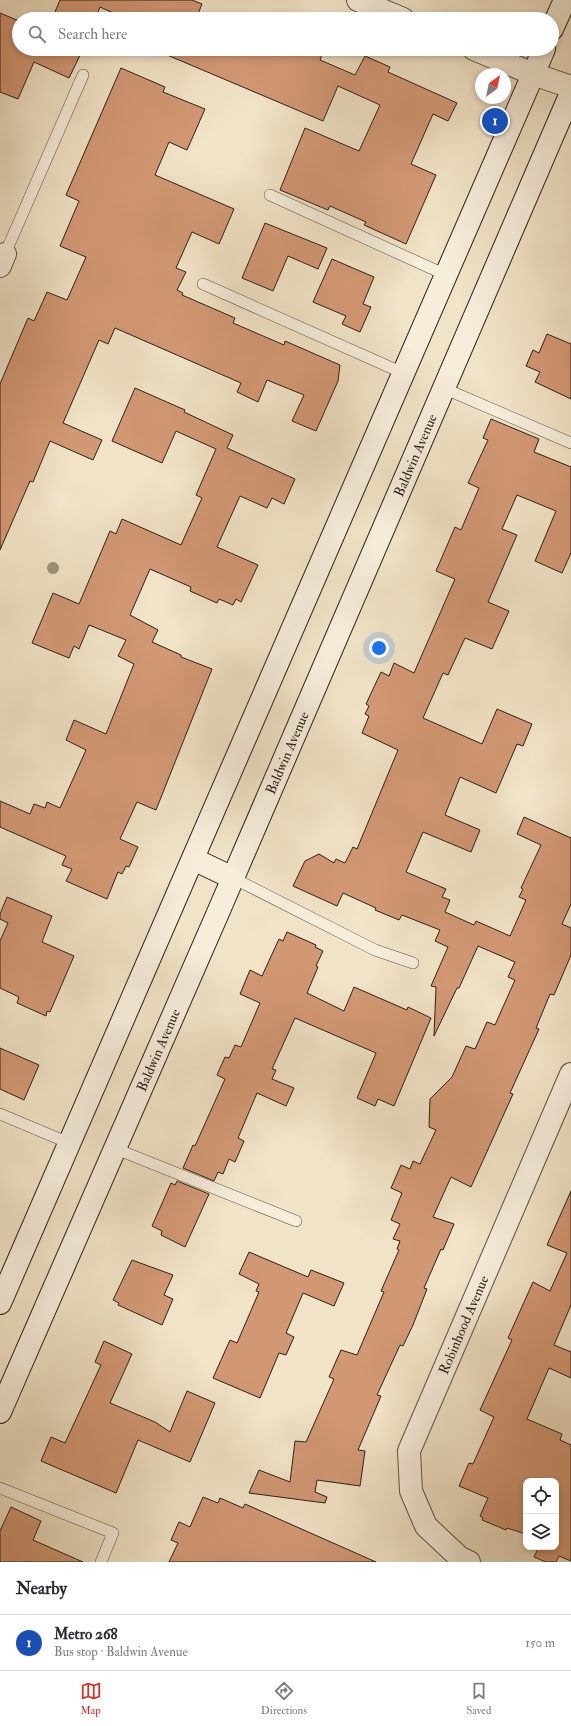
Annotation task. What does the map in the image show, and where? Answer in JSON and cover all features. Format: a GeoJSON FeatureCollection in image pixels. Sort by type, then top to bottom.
{"type":"FeatureCollection","features":[{"type":"Feature","properties":{"kind":"main road"},"geometry":{"type":"LineString","coordinates":[[358,0],[386,12]]}},
{"type":"Feature","properties":{"kind":"main road"},"geometry":{"type":"LineString","coordinates":[[559,13],[565,0]]}},
{"type":"Feature","properties":{"kind":"main road"},"geometry":{"type":"LineString","coordinates":[[491,56],[533,74],[571,87]]}},
{"type":"Feature","properties":{"kind":"main road"},"geometry":{"type":"LineString","coordinates":[[0,1303],[541,56]]}},
{"type":"Feature","properties":{"kind":"main road","name":"Baldwin Avenue"},"geometry":{"type":"LineString","coordinates":[[0,1412],[116,1149],[571,93]]}},
{"type":"Feature","properties":{"kind":"main road"},"geometry":{"type":"LineString","coordinates":[[193,859],[233,878]]}},
{"type":"Feature","properties":{"kind":"main road","name":"Robinhood Avenue"},"geometry":{"type":"LineString","coordinates":[[469,1562],[458,1557],[426,1526],[412,1491],[409,1451],[571,1074]]}},
{"type":"Feature","properties":{"kind":"lane"},"geometry":{"type":"LineString","coordinates":[[3,260],[84,75]]}},
{"type":"Feature","properties":{"kind":"lane"},"geometry":{"type":"LineString","coordinates":[[270,195],[446,276]]}},
{"type":"Feature","properties":{"kind":"lane"},"geometry":{"type":"LineString","coordinates":[[203,284],[403,373]]}},
{"type":"Feature","properties":{"kind":"lane"},"geometry":{"type":"LineString","coordinates":[[444,388],[571,443]]}},
{"type":"Feature","properties":{"kind":"lane"},"geometry":{"type":"LineString","coordinates":[[233,878],[375,950],[413,963]]}},
{"type":"Feature","properties":{"kind":"lane"},"geometry":{"type":"LineString","coordinates":[[0,1114],[69,1143]]}},
{"type":"Feature","properties":{"kind":"lane"},"geometry":{"type":"LineString","coordinates":[[116,1149],[296,1221]]}},
{"type":"Feature","properties":{"kind":"lane"},"geometry":{"type":"LineString","coordinates":[[0,1488],[113,1534],[101,1562]]}},
{"type":"Feature","properties":{"kind":"building"},"geometry":{"type":"Polygon","coordinates":[[[60,0],[192,0],[202,4],[199,12],[111,12],[100,7],[98,12],[55,12],[60,0]]]}},
{"type":"Feature","properties":{"kind":"building"},"geometry":{"type":"Polygon","coordinates":[[[0,13],[12,18],[12,56],[80,56],[69,78],[34,62],[18,99],[0,92],[0,13]]]}},
{"type":"Feature","properties":{"kind":"building"},"geometry":{"type":"Polygon","coordinates":[[[170,56],[321,56],[320,60],[355,75],[365,56],[390,67],[388,72],[457,103],[448,121],[433,114],[411,164],[436,175],[406,244],[364,225],[366,222],[330,206],[328,210],[280,190],[305,128],[359,151],[380,105],[338,86],[323,121],[170,56]]]}},
{"type":"Feature","properties":{"kind":"building"},"geometry":{"type":"Polygon","coordinates":[[[121,68],[165,87],[163,92],[205,109],[187,150],[169,142],[155,175],[234,209],[219,244],[192,232],[176,268],[186,272],[177,290],[183,293],[182,295],[235,318],[233,323],[284,345],[285,341],[340,365],[338,381],[316,431],[292,421],[304,395],[267,380],[258,402],[237,392],[241,383],[115,328],[108,344],[99,340],[63,423],[102,440],[93,460],[50,441],[33,482],[30,481],[0,550],[0,384],[28,318],[34,321],[47,292],[67,300],[86,257],[60,246],[79,201],[66,195],[121,68]]]}},
{"type":"Feature","properties":{"kind":"building"},"geometry":{"type":"Polygon","coordinates":[[[265,223],[327,248],[318,269],[288,256],[273,291],[242,278],[265,223]]]}},
{"type":"Feature","properties":{"kind":"building"},"geometry":{"type":"Polygon","coordinates":[[[332,259],[374,277],[363,304],[371,307],[360,332],[342,324],[346,316],[313,302],[332,259]]]}},
{"type":"Feature","properties":{"kind":"building"},"geometry":{"type":"Polygon","coordinates":[[[547,334],[571,344],[571,399],[535,382],[540,372],[526,366],[533,350],[539,353],[547,334]]]}},
{"type":"Feature","properties":{"kind":"building"},"geometry":{"type":"Polygon","coordinates":[[[135,388],[185,410],[184,412],[233,435],[227,448],[295,479],[284,504],[272,498],[267,508],[240,496],[217,547],[258,565],[241,602],[236,599],[233,605],[219,599],[217,603],[190,591],[191,587],[150,569],[130,615],[158,630],[152,642],[181,655],[181,657],[212,669],[156,810],[137,802],[120,839],[138,847],[129,867],[126,866],[122,874],[118,872],[107,899],[66,881],[72,869],[62,865],[66,856],[0,827],[0,801],[30,814],[34,804],[45,808],[47,802],[60,808],[86,750],[66,740],[74,720],[106,734],[134,664],[118,656],[126,640],[89,625],[79,649],[74,646],[69,658],[32,643],[53,593],[79,604],[110,531],[116,534],[122,519],[181,545],[202,498],[196,495],[216,449],[176,431],[162,463],[112,441],[135,388]]]}},
{"type":"Feature","properties":{"kind":"building"},"geometry":{"type":"Polygon","coordinates":[[[491,419],[539,439],[534,452],[571,467],[571,553],[562,573],[535,561],[556,511],[517,495],[502,529],[517,535],[488,602],[509,611],[492,649],[465,638],[448,675],[443,673],[423,718],[482,744],[497,709],[532,724],[523,746],[517,744],[496,793],[460,777],[445,815],[480,830],[471,852],[423,832],[406,872],[446,889],[442,897],[450,900],[445,912],[474,925],[476,921],[510,936],[526,900],[519,897],[523,889],[521,888],[541,845],[517,834],[524,817],[571,838],[571,904],[562,924],[571,928],[571,955],[554,995],[550,994],[536,1028],[539,1029],[510,1093],[513,1094],[471,1187],[451,1177],[433,1217],[454,1224],[424,1288],[427,1289],[413,1325],[403,1346],[400,1345],[377,1395],[381,1396],[358,1450],[365,1451],[360,1486],[317,1480],[315,1492],[327,1497],[325,1503],[249,1493],[259,1470],[290,1482],[295,1441],[306,1442],[334,1379],[329,1377],[341,1350],[357,1355],[384,1292],[381,1291],[399,1250],[397,1249],[400,1241],[393,1239],[400,1224],[391,1220],[402,1193],[391,1188],[401,1165],[410,1169],[413,1161],[420,1164],[436,1130],[429,1127],[430,1099],[452,1077],[466,1046],[475,1049],[487,1022],[495,1025],[515,980],[508,977],[515,962],[478,946],[459,988],[457,988],[434,1036],[436,987],[431,986],[448,947],[435,941],[440,930],[402,915],[399,920],[375,910],[376,908],[343,893],[337,906],[293,886],[305,861],[319,854],[334,863],[336,859],[345,863],[353,847],[357,849],[398,750],[362,733],[369,716],[365,714],[369,706],[366,704],[381,672],[389,676],[394,663],[414,673],[455,579],[436,571],[455,527],[461,530],[479,488],[468,483],[488,440],[483,438],[491,419]]]}},
{"type":"Feature","properties":{"kind":"building"},"geometry":{"type":"Polygon","coordinates":[[[7,897],[52,916],[42,942],[74,956],[50,1012],[47,1011],[46,1016],[17,1003],[19,997],[0,988],[0,941],[8,923],[0,919],[0,914],[7,897]]]}},
{"type":"Feature","properties":{"kind":"building"},"geometry":{"type":"Polygon","coordinates":[[[287,932],[316,945],[315,947],[323,951],[316,966],[318,967],[307,993],[344,1011],[354,987],[407,1010],[408,1007],[431,1018],[394,1106],[378,1099],[375,1106],[357,1098],[376,1053],[295,1018],[272,1069],[276,1070],[272,1079],[294,1088],[286,1106],[257,1093],[238,1138],[244,1141],[235,1162],[229,1159],[223,1174],[218,1172],[214,1181],[183,1168],[193,1145],[195,1146],[225,1079],[217,1075],[225,1057],[229,1058],[235,1045],[241,1047],[260,1003],[240,994],[250,970],[262,976],[279,939],[283,941],[287,932]]]}},
{"type":"Feature","properties":{"kind":"building"},"geometry":{"type":"Polygon","coordinates":[[[0,1048],[39,1065],[24,1100],[0,1089],[0,1048]]]}},
{"type":"Feature","properties":{"kind":"building"},"geometry":{"type":"Polygon","coordinates":[[[177,1181],[209,1194],[185,1247],[161,1235],[162,1231],[152,1226],[171,1183],[175,1185],[177,1181]]]}},
{"type":"Feature","properties":{"kind":"building"},"geometry":{"type":"Polygon","coordinates":[[[571,1191],[571,1305],[554,1345],[571,1352],[571,1378],[549,1368],[527,1419],[562,1434],[560,1440],[571,1445],[571,1561],[559,1556],[556,1562],[546,1562],[534,1557],[538,1550],[559,1550],[559,1478],[523,1478],[523,1533],[507,1528],[506,1530],[482,1520],[483,1518],[480,1516],[488,1498],[459,1486],[469,1463],[473,1464],[494,1417],[480,1410],[512,1340],[508,1338],[533,1282],[550,1291],[567,1253],[547,1245],[571,1191]]]}},
{"type":"Feature","properties":{"kind":"building"},"geometry":{"type":"Polygon","coordinates":[[[249,1252],[308,1277],[311,1270],[344,1283],[334,1306],[303,1293],[286,1333],[294,1337],[286,1355],[279,1353],[260,1398],[213,1378],[230,1340],[237,1343],[259,1292],[256,1291],[259,1284],[239,1274],[249,1252]]]}},
{"type":"Feature","properties":{"kind":"building"},"geometry":{"type":"Polygon","coordinates":[[[132,1260],[173,1275],[164,1295],[173,1299],[162,1325],[118,1305],[119,1303],[113,1300],[132,1260]]]}},
{"type":"Feature","properties":{"kind":"building"},"geometry":{"type":"Polygon","coordinates":[[[104,1341],[132,1354],[110,1403],[155,1422],[170,1432],[187,1391],[215,1403],[190,1462],[138,1440],[116,1493],[41,1461],[51,1437],[65,1443],[101,1365],[95,1362],[104,1341]]]}},
{"type":"Feature","properties":{"kind":"building"},"geometry":{"type":"Polygon","coordinates":[[[203,1497],[218,1503],[220,1498],[243,1508],[245,1504],[376,1562],[169,1562],[178,1543],[171,1540],[179,1522],[190,1527],[203,1497]]]}},
{"type":"Feature","properties":{"kind":"building"},"geometry":{"type":"Polygon","coordinates":[[[11,1507],[41,1521],[33,1540],[83,1562],[0,1562],[0,1531],[11,1507]]]}},
{"type":"Feature","properties":{"kind":"place","name":"Metro 268"},"geometry":{"type":"Point","coordinates":[495,121]}}]}
